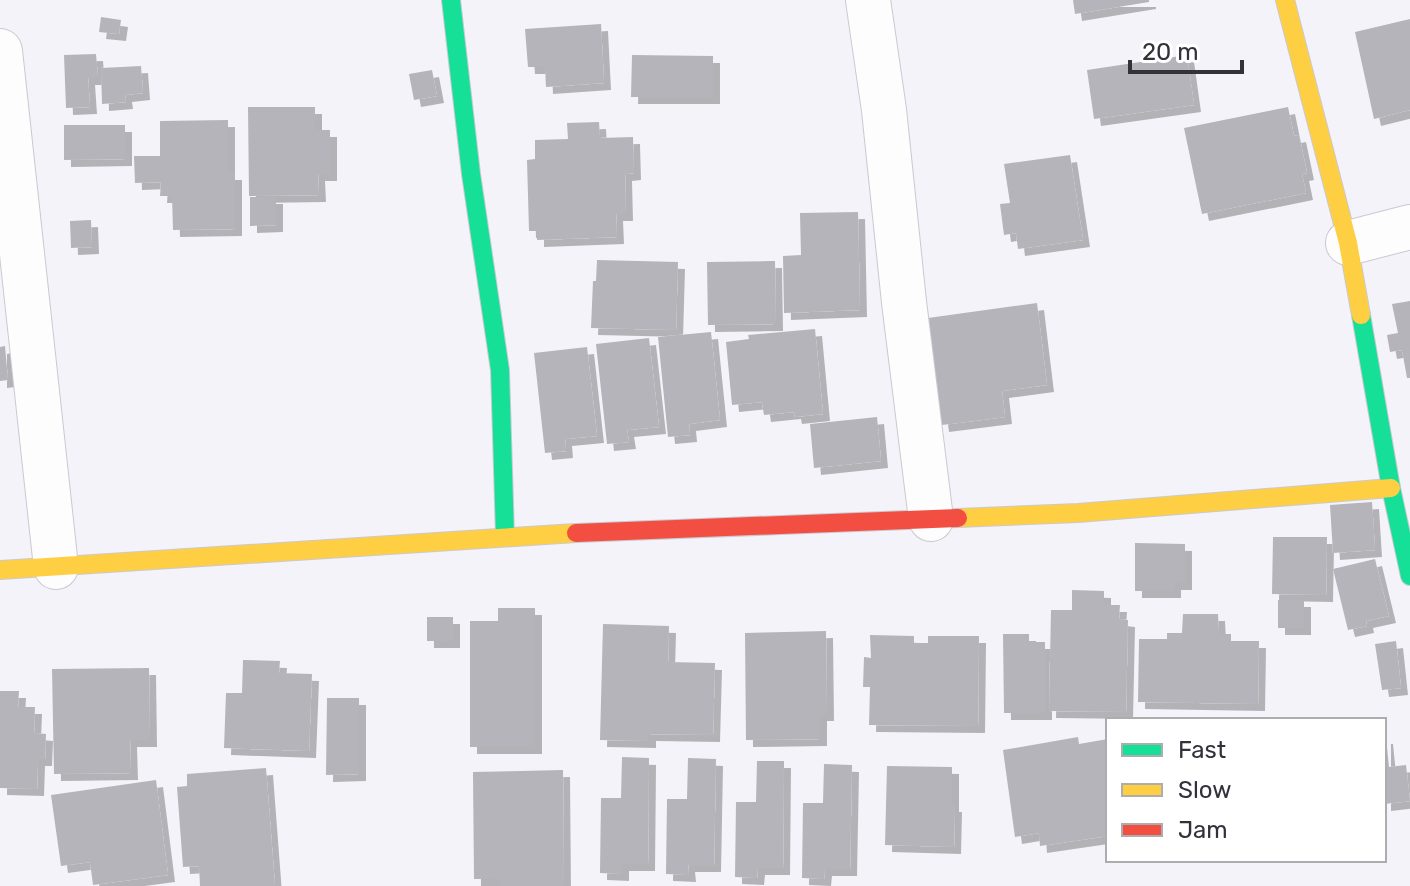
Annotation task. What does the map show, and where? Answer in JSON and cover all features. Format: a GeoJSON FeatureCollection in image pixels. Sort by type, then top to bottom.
{"type":"FeatureCollection","features":[{"type":"Feature","properties":{"kind":"street"},"geometry":{"type":"LineString","coordinates":[[451,0],[471,174],[500,370],[505,536]]}},
{"type":"Feature","properties":{"kind":"street"},"geometry":{"type":"LineString","coordinates":[[868,0],[884,110],[931,519]]}},
{"type":"Feature","properties":{"kind":"street"},"geometry":{"type":"LineString","coordinates":[[1285,0],[1348,243],[1391,488],[1410,576]]}},
{"type":"Feature","properties":{"kind":"street"},"geometry":{"type":"LineString","coordinates":[[0,51],[5,125],[56,567]]}},
{"type":"Feature","properties":{"kind":"street"},"geometry":{"type":"LineString","coordinates":[[1348,243],[1410,227]]}},
{"type":"Feature","properties":{"kind":"street"},"geometry":{"type":"LineString","coordinates":[[0,570],[505,536],[1078,513],[1391,488]]}},
{"type":"Feature","properties":{"kind":"building"},"geometry":{"type":"Polygon","coordinates":[[[1073,0],[1149,0],[1149,2],[1075,14],[1073,0]]]}},
{"type":"Feature","properties":{"kind":"building"},"geometry":{"type":"Polygon","coordinates":[[[101,17],[121,20],[119,34],[99,32],[101,17]]]}},
{"type":"Feature","properties":{"kind":"building"},"geometry":{"type":"Polygon","coordinates":[[[1410,19],[1410,110],[1374,119],[1355,32],[1410,19]]]}},
{"type":"Feature","properties":{"kind":"building"},"geometry":{"type":"Polygon","coordinates":[[[601,24],[604,83],[546,87],[545,67],[528,67],[525,29],[601,24]]]}},
{"type":"Feature","properties":{"kind":"building"},"geometry":{"type":"Polygon","coordinates":[[[96,54],[98,78],[88,78],[90,107],[66,108],[64,55],[96,54]]]}},
{"type":"Feature","properties":{"kind":"building"},"geometry":{"type":"Polygon","coordinates":[[[632,55],[713,56],[713,97],[631,97],[632,55]]]}},
{"type":"Feature","properties":{"kind":"building"},"geometry":{"type":"Polygon","coordinates":[[[1187,55],[1194,105],[1094,119],[1087,70],[1187,55]]]}},
{"type":"Feature","properties":{"kind":"building"},"geometry":{"type":"Polygon","coordinates":[[[141,66],[143,93],[125,95],[126,102],[102,104],[101,68],[141,66]]]}},
{"type":"Feature","properties":{"kind":"building"},"geometry":{"type":"Polygon","coordinates":[[[432,70],[437,96],[414,100],[409,74],[432,70]]]}},
{"type":"Feature","properties":{"kind":"building"},"geometry":{"type":"Polygon","coordinates":[[[248,107],[315,107],[315,130],[330,130],[330,174],[318,174],[319,195],[249,196],[248,107]]]}},
{"type":"Feature","properties":{"kind":"building"},"geometry":{"type":"Polygon","coordinates":[[[1288,107],[1294,136],[1299,135],[1307,173],[1302,174],[1306,193],[1202,214],[1184,128],[1288,107]]]}},
{"type":"Feature","properties":{"kind":"building"},"geometry":{"type":"Polygon","coordinates":[[[228,120],[228,173],[235,173],[235,229],[173,230],[172,196],[160,196],[161,182],[135,183],[134,156],[160,156],[160,121],[228,120]]]}},
{"type":"Feature","properties":{"kind":"building"},"geometry":{"type":"Polygon","coordinates":[[[599,122],[600,138],[633,137],[634,173],[625,174],[626,214],[616,214],[617,237],[537,240],[537,231],[529,231],[527,160],[535,159],[535,140],[568,139],[567,123],[599,122]]]}},
{"type":"Feature","properties":{"kind":"building"},"geometry":{"type":"Polygon","coordinates":[[[64,125],[125,125],[125,159],[64,160],[64,125]]]}},
{"type":"Feature","properties":{"kind":"building"},"geometry":{"type":"Polygon","coordinates":[[[1070,155],[1083,240],[1018,249],[1016,233],[1004,235],[1000,204],[1010,203],[1004,164],[1070,155]]]}},
{"type":"Feature","properties":{"kind":"building"},"geometry":{"type":"Polygon","coordinates":[[[250,197],[276,197],[276,225],[250,226],[250,197]]]}},
{"type":"Feature","properties":{"kind":"building"},"geometry":{"type":"Polygon","coordinates":[[[858,212],[860,310],[784,313],[783,256],[801,255],[800,213],[858,212]]]}},
{"type":"Feature","properties":{"kind":"building"},"geometry":{"type":"Polygon","coordinates":[[[91,220],[92,247],[71,248],[70,221],[91,220]]]}},
{"type":"Feature","properties":{"kind":"building"},"geometry":{"type":"Polygon","coordinates":[[[597,260],[678,262],[676,330],[591,328],[597,260]]]}},
{"type":"Feature","properties":{"kind":"building"},"geometry":{"type":"Polygon","coordinates":[[[775,261],[776,324],[708,325],[707,262],[775,261]]]}},
{"type":"Feature","properties":{"kind":"building"},"geometry":{"type":"Polygon","coordinates":[[[1410,301],[1410,378],[1407,378],[1402,350],[1390,352],[1387,335],[1398,333],[1392,304],[1410,301]]]}},
{"type":"Feature","properties":{"kind":"building"},"geometry":{"type":"Polygon","coordinates":[[[1037,303],[1047,385],[1002,391],[1005,417],[942,425],[928,318],[1037,303]]]}},
{"type":"Feature","properties":{"kind":"building"},"geometry":{"type":"Polygon","coordinates":[[[815,329],[823,414],[795,417],[794,412],[764,415],[762,402],[732,405],[726,342],[749,339],[748,335],[815,329]]]}},
{"type":"Feature","properties":{"kind":"building"},"geometry":{"type":"Polygon","coordinates":[[[711,332],[720,420],[689,424],[690,435],[668,437],[658,337],[711,332]]]}},
{"type":"Feature","properties":{"kind":"building"},"geometry":{"type":"Polygon","coordinates":[[[649,338],[659,427],[627,430],[629,442],[607,444],[596,344],[649,338]]]}},
{"type":"Feature","properties":{"kind":"building"},"geometry":{"type":"Polygon","coordinates":[[[5,346],[8,380],[0,381],[0,347],[5,346]]]}},
{"type":"Feature","properties":{"kind":"building"},"geometry":{"type":"Polygon","coordinates":[[[587,347],[597,436],[565,439],[566,451],[545,453],[534,353],[587,347]]]}},
{"type":"Feature","properties":{"kind":"building"},"geometry":{"type":"Polygon","coordinates":[[[877,417],[881,461],[814,468],[810,424],[877,417]]]}},
{"type":"Feature","properties":{"kind":"building"},"geometry":{"type":"Polygon","coordinates":[[[1372,502],[1375,550],[1333,553],[1330,505],[1372,502]]]}},
{"type":"Feature","properties":{"kind":"building"},"geometry":{"type":"Polygon","coordinates":[[[1273,537],[1327,537],[1326,595],[1272,594],[1273,537]]]}},
{"type":"Feature","properties":{"kind":"building"},"geometry":{"type":"Polygon","coordinates":[[[1135,543],[1185,544],[1185,583],[1174,583],[1174,591],[1135,591],[1135,543]]]}},
{"type":"Feature","properties":{"kind":"building"},"geometry":{"type":"Polygon","coordinates":[[[1375,559],[1389,616],[1366,621],[1367,626],[1348,630],[1333,569],[1375,559]]]}},
{"type":"Feature","properties":{"kind":"building"},"geometry":{"type":"Polygon","coordinates":[[[1072,590],[1104,591],[1104,605],[1120,605],[1119,619],[1128,620],[1126,712],[1049,711],[1051,610],[1072,610],[1072,590]]]}},
{"type":"Feature","properties":{"kind":"building"},"geometry":{"type":"Polygon","coordinates":[[[1278,600],[1304,600],[1304,628],[1278,628],[1278,600]]]}},
{"type":"Feature","properties":{"kind":"building"},"geometry":{"type":"Polygon","coordinates":[[[498,608],[535,608],[535,747],[470,747],[470,621],[498,621],[498,608]]]}},
{"type":"Feature","properties":{"kind":"building"},"geometry":{"type":"Polygon","coordinates":[[[1183,614],[1218,614],[1219,634],[1231,634],[1231,641],[1259,641],[1258,704],[1138,702],[1139,639],[1167,639],[1167,633],[1182,633],[1183,614]]]}},
{"type":"Feature","properties":{"kind":"building"},"geometry":{"type":"Polygon","coordinates":[[[427,617],[453,617],[453,641],[427,641],[427,617]]]}},
{"type":"Feature","properties":{"kind":"building"},"geometry":{"type":"Polygon","coordinates":[[[603,624],[669,626],[668,662],[715,663],[713,735],[649,734],[649,741],[600,740],[603,624]]]}},
{"type":"Feature","properties":{"kind":"building"},"geometry":{"type":"Polygon","coordinates":[[[826,631],[827,714],[820,714],[820,739],[746,740],[745,633],[826,631]]]}},
{"type":"Feature","properties":{"kind":"building"},"geometry":{"type":"Polygon","coordinates":[[[1003,634],[1029,634],[1029,642],[1045,642],[1045,713],[1004,713],[1003,634]]]}},
{"type":"Feature","properties":{"kind":"building"},"geometry":{"type":"Polygon","coordinates":[[[870,635],[914,636],[914,643],[928,643],[928,636],[979,636],[978,726],[869,725],[870,687],[863,687],[864,657],[871,658],[870,635]]]}},
{"type":"Feature","properties":{"kind":"building"},"geometry":{"type":"Polygon","coordinates":[[[1396,641],[1401,688],[1382,690],[1375,644],[1396,641]]]}},
{"type":"Feature","properties":{"kind":"building"},"geometry":{"type":"Polygon","coordinates":[[[243,660],[280,661],[279,673],[312,674],[309,751],[224,748],[226,693],[242,693],[243,660]]]}},
{"type":"Feature","properties":{"kind":"building"},"geometry":{"type":"Polygon","coordinates":[[[149,668],[150,740],[130,740],[131,773],[54,774],[52,669],[149,668]]]}},
{"type":"Feature","properties":{"kind":"building"},"geometry":{"type":"Polygon","coordinates":[[[0,691],[19,691],[18,707],[35,707],[34,733],[46,734],[45,759],[38,759],[37,789],[0,788],[0,691]]]}},
{"type":"Feature","properties":{"kind":"building"},"geometry":{"type":"Polygon","coordinates":[[[327,698],[359,698],[359,774],[326,775],[327,698]]]}},
{"type":"Feature","properties":{"kind":"building"},"geometry":{"type":"Polygon","coordinates":[[[1078,737],[1079,744],[1106,739],[1106,836],[1040,846],[1039,833],[1015,837],[1003,750],[1078,737]]]}},
{"type":"Feature","properties":{"kind":"building"},"geometry":{"type":"Polygon","coordinates":[[[1386,737],[1389,767],[1406,765],[1410,801],[1386,804],[1386,737]]]}},
{"type":"Feature","properties":{"kind":"building"},"geometry":{"type":"Polygon","coordinates":[[[622,757],[649,758],[648,864],[622,864],[622,874],[600,873],[601,798],[621,798],[622,757]]]}},
{"type":"Feature","properties":{"kind":"building"},"geometry":{"type":"Polygon","coordinates":[[[688,758],[716,759],[714,865],[688,865],[689,875],[666,874],[667,799],[687,799],[688,758]]]}},
{"type":"Feature","properties":{"kind":"building"},"geometry":{"type":"Polygon","coordinates":[[[757,761],[784,761],[783,868],[758,868],[757,878],[735,877],[736,802],[756,802],[757,761]]]}},
{"type":"Feature","properties":{"kind":"building"},"geometry":{"type":"Polygon","coordinates":[[[824,764],[852,765],[850,869],[825,869],[824,879],[802,878],[803,803],[823,803],[824,764]]]}},
{"type":"Feature","properties":{"kind":"building"},"geometry":{"type":"Polygon","coordinates":[[[887,766],[952,767],[954,847],[885,845],[887,766]]]}},
{"type":"Feature","properties":{"kind":"building"},"geometry":{"type":"Polygon","coordinates":[[[266,768],[275,886],[200,886],[199,866],[183,867],[177,787],[187,786],[187,774],[266,768]]]}},
{"type":"Feature","properties":{"kind":"building"},"geometry":{"type":"Polygon","coordinates":[[[563,770],[564,886],[500,886],[500,879],[474,879],[473,772],[563,770]]]}},
{"type":"Feature","properties":{"kind":"building"},"geometry":{"type":"Polygon","coordinates":[[[156,780],[168,875],[93,885],[90,862],[61,866],[51,795],[156,780]]]}},
{"type":"Feature","properties":{"kind":"traffic: fast"},"geometry":{"type":"LineString","coordinates":[[451,0],[471,174],[500,370],[505,536]]}},
{"type":"Feature","properties":{"kind":"traffic: fast"},"geometry":{"type":"LineString","coordinates":[[1361,315],[1391,488],[1410,576]]}},
{"type":"Feature","properties":{"kind":"traffic: slow"},"geometry":{"type":"LineString","coordinates":[[1285,0],[1348,243],[1361,315]]}},
{"type":"Feature","properties":{"kind":"traffic: slow"},"geometry":{"type":"LineString","coordinates":[[958,518],[1078,513],[1391,488]]}},
{"type":"Feature","properties":{"kind":"traffic: slow"},"geometry":{"type":"LineString","coordinates":[[0,570],[576,533]]}},
{"type":"Feature","properties":{"kind":"traffic: jam"},"geometry":{"type":"LineString","coordinates":[[576,533],[958,518]]}}]}
